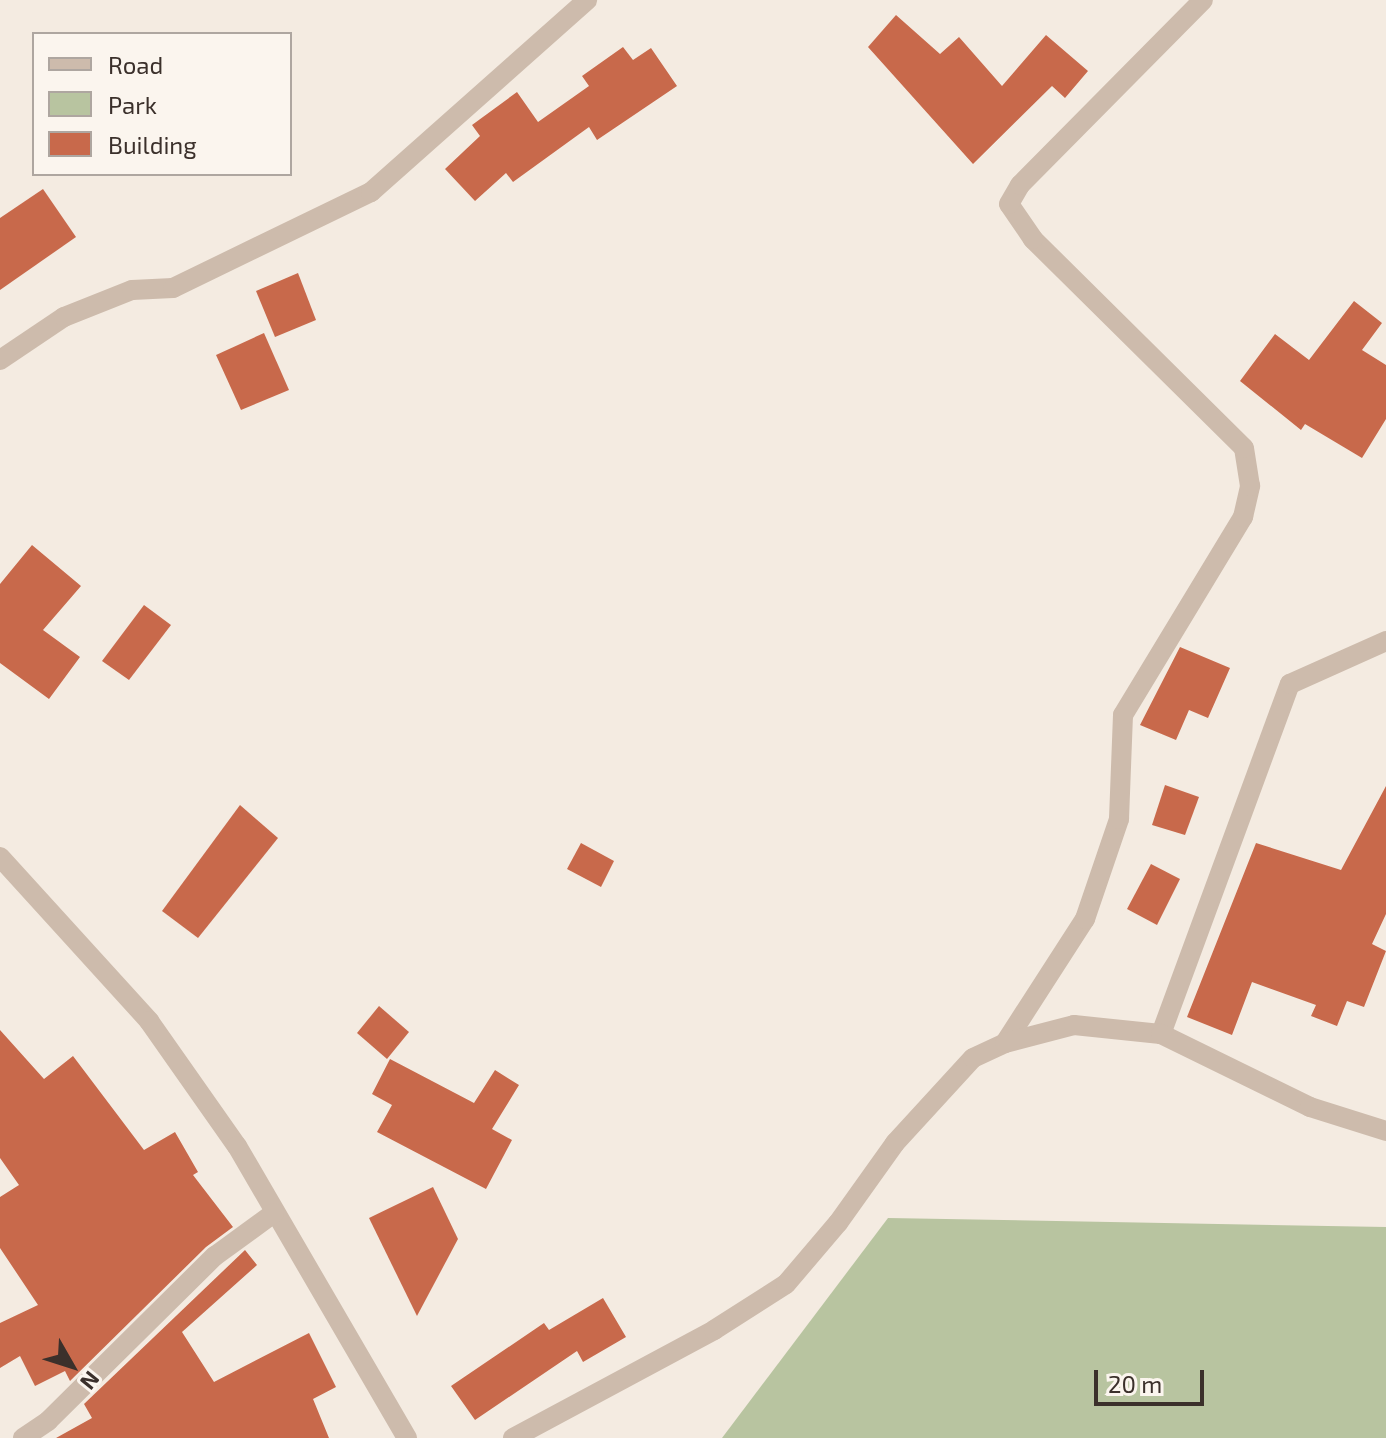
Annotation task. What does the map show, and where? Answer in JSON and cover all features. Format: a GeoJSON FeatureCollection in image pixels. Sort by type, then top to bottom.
{"type":"FeatureCollection","features":[{"type":"Feature","properties":{"kind":"street"},"geometry":{"type":"LineString","coordinates":[[0,360],[64,317],[132,290],[173,288],[371,192],[587,0]]}},
{"type":"Feature","properties":{"kind":"street"},"geometry":{"type":"LineString","coordinates":[[1005,1043],[1085,919],[1119,819],[1123,715],[1243,517],[1250,486],[1244,448],[1033,239],[1009,204],[1020,185],[1203,0]]}},
{"type":"Feature","properties":{"kind":"street"},"geometry":{"type":"LineString","coordinates":[[1161,1034],[1290,684],[1386,641]]}},
{"type":"Feature","properties":{"kind":"street"},"geometry":{"type":"LineString","coordinates":[[0,857],[149,1021],[237,1146],[407,1438]]}},
{"type":"Feature","properties":{"kind":"street"},"geometry":{"type":"LineString","coordinates":[[513,1438],[714,1330],[786,1284],[838,1223],[895,1143],[963,1068],[973,1058],[1005,1043],[1074,1025],[1161,1034],[1310,1107],[1386,1131]]}},
{"type":"Feature","properties":{"kind":"street"},"geometry":{"type":"LineString","coordinates":[[23,1438],[48,1421],[215,1256],[274,1213]]}},
{"type":"Feature","properties":{"kind":"green space"},"geometry":{"type":"Polygon","coordinates":[[[888,1218],[1386,1227],[1386,1438],[722,1438],[888,1218]]]}},
{"type":"Feature","properties":{"kind":"building"},"geometry":{"type":"Polygon","coordinates":[[[896,15],[940,54],[959,37],[1002,86],[1046,35],[1088,71],[1065,98],[1052,86],[973,164],[868,47],[896,15]]]}},
{"type":"Feature","properties":{"kind":"building"},"geometry":{"type":"Polygon","coordinates":[[[623,47],[633,60],[651,48],[677,86],[597,140],[589,127],[513,182],[506,173],[475,201],[445,169],[480,136],[472,125],[517,92],[538,122],[589,86],[582,76],[623,47]]]}},
{"type":"Feature","properties":{"kind":"building"},"geometry":{"type":"Polygon","coordinates":[[[43,189],[76,237],[0,290],[0,218],[43,189]]]}},
{"type":"Feature","properties":{"kind":"building"},"geometry":{"type":"Polygon","coordinates":[[[298,273],[316,320],[275,337],[256,291],[298,273]]]}},
{"type":"Feature","properties":{"kind":"building"},"geometry":{"type":"Polygon","coordinates":[[[1354,301],[1382,323],[1362,350],[1386,365],[1386,419],[1362,458],[1305,424],[1301,430],[1240,381],[1275,334],[1309,360],[1354,301]]]}},
{"type":"Feature","properties":{"kind":"building"},"geometry":{"type":"Polygon","coordinates":[[[264,333],[289,390],[241,410],[216,355],[264,333]]]}},
{"type":"Feature","properties":{"kind":"building"},"geometry":{"type":"Polygon","coordinates":[[[32,545],[81,586],[43,630],[80,657],[49,699],[0,663],[0,584],[32,545]]]}},
{"type":"Feature","properties":{"kind":"building"},"geometry":{"type":"Polygon","coordinates":[[[144,605],[171,625],[129,680],[102,661],[144,605]]]}},
{"type":"Feature","properties":{"kind":"building"},"geometry":{"type":"Polygon","coordinates":[[[1180,647],[1230,668],[1208,718],[1189,710],[1176,740],[1140,725],[1180,647]]]}},
{"type":"Feature","properties":{"kind":"building"},"geometry":{"type":"Polygon","coordinates":[[[1165,785],[1199,797],[1185,835],[1152,825],[1165,785]]]}},
{"type":"Feature","properties":{"kind":"building"},"geometry":{"type":"Polygon","coordinates":[[[1386,786],[1386,914],[1372,944],[1386,951],[1364,1007],[1347,1001],[1337,1026],[1311,1016],[1316,1005],[1252,982],[1232,1035],[1187,1017],[1256,843],[1341,870],[1386,786]]]}},
{"type":"Feature","properties":{"kind":"building"},"geometry":{"type":"Polygon","coordinates":[[[240,805],[278,838],[198,938],[162,911],[240,805]]]}},
{"type":"Feature","properties":{"kind":"building"},"geometry":{"type":"Polygon","coordinates":[[[581,843],[614,861],[601,887],[567,869],[581,843]]]}},
{"type":"Feature","properties":{"kind":"building"},"geometry":{"type":"Polygon","coordinates":[[[1151,864],[1180,879],[1157,925],[1127,909],[1151,864]]]}},
{"type":"Feature","properties":{"kind":"building"},"geometry":{"type":"Polygon","coordinates":[[[379,1006],[409,1032],[387,1059],[357,1033],[379,1006]]]}},
{"type":"Feature","properties":{"kind":"building"},"geometry":{"type":"Polygon","coordinates":[[[0,1030],[44,1079],[73,1056],[144,1150],[175,1132],[198,1172],[193,1175],[233,1227],[206,1247],[70,1381],[65,1371],[35,1386],[20,1356],[0,1368],[0,1323],[38,1305],[0,1248],[0,1197],[19,1185],[0,1158],[0,1030]]]}},
{"type":"Feature","properties":{"kind":"building"},"geometry":{"type":"Polygon","coordinates":[[[390,1059],[474,1103],[495,1070],[519,1085],[492,1129],[512,1140],[486,1189],[377,1132],[392,1105],[372,1094],[390,1059]]]}},
{"type":"Feature","properties":{"kind":"building"},"geometry":{"type":"Polygon","coordinates":[[[433,1187],[458,1239],[417,1316],[369,1218],[433,1187]]]}},
{"type":"Feature","properties":{"kind":"building"},"geometry":{"type":"Polygon","coordinates":[[[245,1250],[257,1265],[182,1332],[214,1382],[309,1333],[336,1387],[313,1399],[329,1438],[56,1438],[92,1418],[84,1404],[245,1250]]]}},
{"type":"Feature","properties":{"kind":"building"},"geometry":{"type":"Polygon","coordinates":[[[603,1298],[626,1337],[583,1362],[577,1351],[475,1420],[451,1386],[544,1323],[549,1330],[603,1298]]]}}]}
